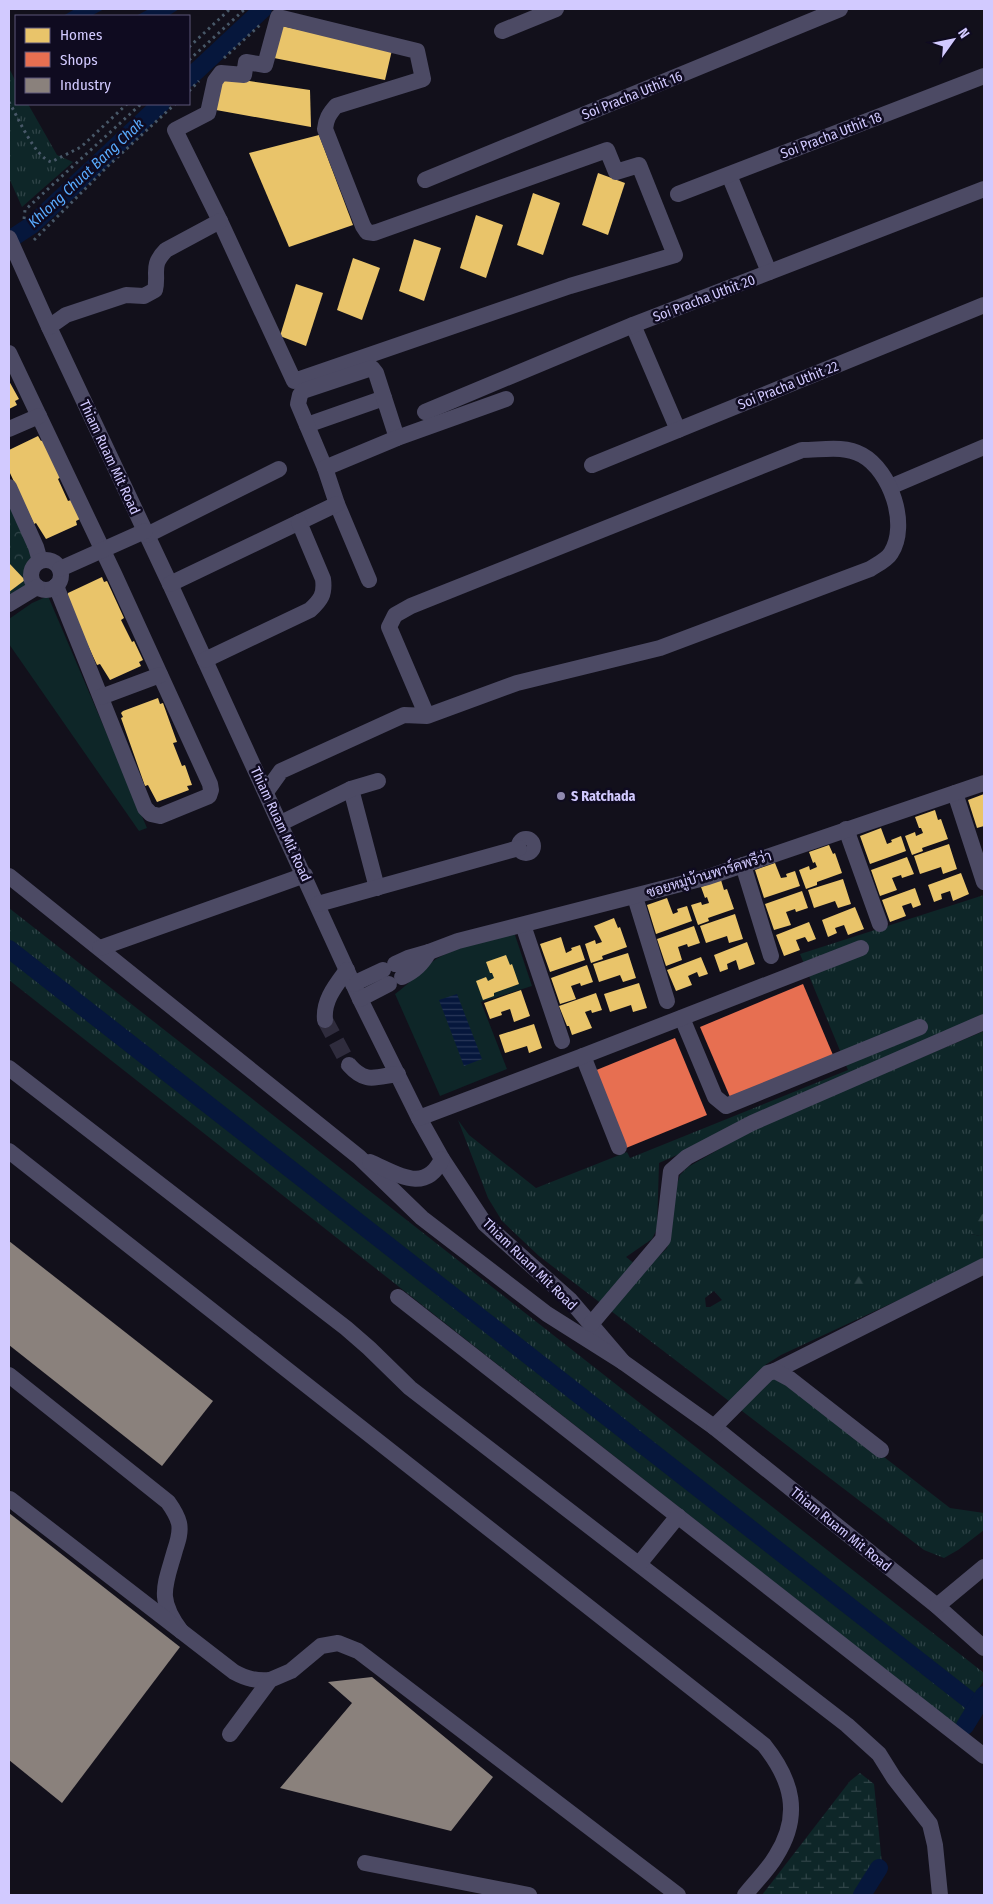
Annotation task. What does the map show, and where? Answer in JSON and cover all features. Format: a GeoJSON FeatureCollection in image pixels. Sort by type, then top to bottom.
{"type":"FeatureCollection","features":[{"type":"Feature","properties":{"kind":"street"},"geometry":{"type":"LineString","coordinates":[[502,31],[556,9]]}},
{"type":"Feature","properties":{"kind":"street","name":"Soi Pracha Uthit 16"},"geometry":{"type":"LineString","coordinates":[[424,180],[840,9]]}},
{"type":"Feature","properties":{"kind":"street"},"geometry":{"type":"LineString","coordinates":[[278,17],[417,51],[423,79],[336,106],[328,115],[326,122],[325,129],[367,232],[374,233],[608,150],[616,172],[639,165],[675,255],[570,286],[294,381],[220,221],[175,130],[208,113],[215,81],[221,73],[244,74],[246,62],[264,65],[278,17]]}},
{"type":"Feature","properties":{"kind":"street","name":"Soi Pracha Uthit 18"},"geometry":{"type":"LineString","coordinates":[[678,194],[984,76]]}},
{"type":"Feature","properties":{"kind":"street"},"geometry":{"type":"LineString","coordinates":[[729,175],[769,272]]}},
{"type":"Feature","properties":{"kind":"street","name":"Soi Pracha Uthit 20"},"geometry":{"type":"LineString","coordinates":[[425,412],[634,325],[984,189]]}},
{"type":"Feature","properties":{"kind":"street"},"geometry":{"type":"LineString","coordinates":[[48,327],[66,315],[126,295],[144,296],[151,293],[155,290],[157,284],[154,274],[159,257],[166,250],[220,221]]}},
{"type":"Feature","properties":{"kind":"street","name":"Thiam Ruam Mit Road"},"geometry":{"type":"LineString","coordinates":[[9,238],[48,327],[305,875],[360,999],[419,1118],[442,1159],[485,1224],[570,1300],[623,1362]]}},
{"type":"Feature","properties":{"kind":"street","name":"Soi Pracha Uthit 22"},"geometry":{"type":"LineString","coordinates":[[592,465],[984,305]]}},
{"type":"Feature","properties":{"kind":"street"},"geometry":{"type":"LineString","coordinates":[[634,325],[678,430]]}},
{"type":"Feature","properties":{"kind":"street"},"geometry":{"type":"LineString","coordinates":[[9,353],[210,784],[210,796],[160,816],[151,814],[145,808],[56,586]]}},
{"type":"Feature","properties":{"kind":"street"},"geometry":{"type":"LineString","coordinates":[[369,580],[298,404],[300,396],[303,391],[372,368],[376,373],[397,438]]}},
{"type":"Feature","properties":{"kind":"street"},"geometry":{"type":"LineString","coordinates":[[307,425],[384,398]]}},
{"type":"Feature","properties":{"kind":"street"},"geometry":{"type":"LineString","coordinates":[[325,468],[397,438],[506,399]]}},
{"type":"Feature","properties":{"kind":"street"},"geometry":{"type":"LineString","coordinates":[[9,429],[39,416]]}},
{"type":"Feature","properties":{"kind":"street"},"geometry":{"type":"LineString","coordinates":[[890,487],[984,447]]}},
{"type":"Feature","properties":{"kind":"street"},"geometry":{"type":"LineString","coordinates":[[266,792],[281,771],[404,715],[427,716],[516,683],[660,648],[870,569],[891,554],[896,542],[900,524],[890,487],[879,469],[862,455],[842,449],[802,450],[411,606],[394,615],[389,627],[427,716]]}},
{"type":"Feature","properties":{"kind":"street"},"geometry":{"type":"LineString","coordinates":[[60,569],[146,533],[278,470]]}},
{"type":"Feature","properties":{"kind":"street"},"geometry":{"type":"LineString","coordinates":[[9,486],[36,547],[40,561]]}},
{"type":"Feature","properties":{"kind":"street"},"geometry":{"type":"LineString","coordinates":[[170,584],[337,504]]}},
{"type":"Feature","properties":{"kind":"street"},"geometry":{"type":"LineString","coordinates":[[205,660],[310,610],[322,598],[323,579],[299,522]]}},
{"type":"Feature","properties":{"kind":"street"},"geometry":{"type":"LineString","coordinates":[[40,561],[54,562],[60,569],[60,578],[56,586],[46,590],[36,587],[31,578],[31,573],[40,561]]}},
{"type":"Feature","properties":{"kind":"street"},"geometry":{"type":"LineString","coordinates":[[9,604],[36,587]]}},
{"type":"Feature","properties":{"kind":"street"},"geometry":{"type":"LineString","coordinates":[[101,698],[160,675]]}},
{"type":"Feature","properties":{"kind":"street"},"geometry":{"type":"LineString","coordinates":[[281,823],[351,789],[378,781]]}},
{"type":"Feature","properties":{"kind":"street","name":"ซอยหมู่บ้านพาร์คพรีว่า"},"geometry":{"type":"LineString","coordinates":[[360,999],[392,974],[408,958],[458,941],[708,877],[984,783]]}},
{"type":"Feature","properties":{"kind":"street"},"geometry":{"type":"LineString","coordinates":[[351,789],[377,888]]}},
{"type":"Feature","properties":{"kind":"street"},"geometry":{"type":"LineString","coordinates":[[955,793],[984,882]]}},
{"type":"Feature","properties":{"kind":"street"},"geometry":{"type":"LineString","coordinates":[[846,829],[880,924]]}},
{"type":"Feature","properties":{"kind":"street"},"geometry":{"type":"LineString","coordinates":[[318,904],[519,848]]}},
{"type":"Feature","properties":{"kind":"street"},"geometry":{"type":"LineString","coordinates":[[743,865],[772,956]]}},
{"type":"Feature","properties":{"kind":"street"},"geometry":{"type":"LineString","coordinates":[[100,948],[305,875]]}},
{"type":"Feature","properties":{"kind":"street","name":"Thiam Ruam Mit Road"},"geometry":{"type":"LineString","coordinates":[[9,876],[359,1157],[422,1218],[547,1314],[623,1362],[714,1427],[937,1606],[979,1644]]}},
{"type":"Feature","properties":{"kind":"street"},"geometry":{"type":"LineString","coordinates":[[634,897],[667,1001]]}},
{"type":"Feature","properties":{"kind":"street"},"geometry":{"type":"LineString","coordinates":[[523,925],[562,1041]]}},
{"type":"Feature","properties":{"kind":"street"},"geometry":{"type":"LineString","coordinates":[[419,1118],[862,948]]}},
{"type":"Feature","properties":{"kind":"street","name":"ซอยหมู่บ้านพาร์คพรีว่า"},"geometry":{"type":"LineString","coordinates":[[350,977],[392,974]]}},
{"type":"Feature","properties":{"kind":"street"},"geometry":{"type":"LineString","coordinates":[[325,1020],[324,1010],[331,991],[350,977]]}},
{"type":"Feature","properties":{"kind":"street"},"geometry":{"type":"LineString","coordinates":[[682,1018],[715,1097],[726,1106],[920,1028]]}},
{"type":"Feature","properties":{"kind":"street"},"geometry":{"type":"LineString","coordinates":[[591,1324],[663,1239],[666,1198],[671,1170],[687,1157],[752,1123],[984,1022]]}},
{"type":"Feature","properties":{"kind":"street"},"geometry":{"type":"LineString","coordinates":[[583,1056],[619,1147]]}},
{"type":"Feature","properties":{"kind":"street"},"geometry":{"type":"LineString","coordinates":[[349,1065],[358,1074],[367,1078],[398,1074]]}},
{"type":"Feature","properties":{"kind":"street"},"geometry":{"type":"LineString","coordinates":[[9,1068],[346,1328],[410,1388],[847,1725],[879,1754],[894,1778],[930,1824],[935,1846],[940,1895]]}},
{"type":"Feature","properties":{"kind":"street"},"geometry":{"type":"LineString","coordinates":[[9,1151],[764,1745],[777,1761],[786,1778],[791,1797],[792,1815],[786,1837],[776,1856],[745,1895]]}},
{"type":"Feature","properties":{"kind":"street"},"geometry":{"type":"LineString","coordinates":[[359,1157],[410,1180],[434,1173],[442,1159]]}},
{"type":"Feature","properties":{"kind":"street"},"geometry":{"type":"LineString","coordinates":[[714,1427],[768,1373],[984,1266]]}},
{"type":"Feature","properties":{"kind":"street"},"geometry":{"type":"LineString","coordinates":[[398,1297],[984,1756]]}},
{"type":"Feature","properties":{"kind":"street"},"geometry":{"type":"LineString","coordinates":[[775,1371],[790,1379],[881,1450]]}},
{"type":"Feature","properties":{"kind":"street"},"geometry":{"type":"LineString","coordinates":[[9,1375],[168,1502],[179,1522],[180,1532],[164,1593],[171,1618],[181,1631]]}},
{"type":"Feature","properties":{"kind":"street"},"geometry":{"type":"LineString","coordinates":[[10,1498],[240,1675],[258,1681],[270,1680],[291,1671],[321,1646],[338,1643],[358,1651],[678,1895]]}},
{"type":"Feature","properties":{"kind":"street"},"geometry":{"type":"LineString","coordinates":[[639,1564],[678,1516]]}},
{"type":"Feature","properties":{"kind":"street"},"geometry":{"type":"LineString","coordinates":[[937,1606],[984,1567]]}},
{"type":"Feature","properties":{"kind":"street"},"geometry":{"type":"LineString","coordinates":[[230,1734],[270,1680]]}},
{"type":"Feature","properties":{"kind":"street"},"geometry":{"type":"LineString","coordinates":[[365,1863],[529,1895]]}},
{"type":"Feature","properties":{"kind":"path"},"geometry":{"type":"LineString","coordinates":[[190,46],[230,9]]}},
{"type":"Feature","properties":{"kind":"path"},"geometry":{"type":"LineString","coordinates":[[190,59],[245,9]]}},
{"type":"Feature","properties":{"kind":"path"},"geometry":{"type":"LineString","coordinates":[[222,59],[263,21]]}},
{"type":"Feature","properties":{"kind":"path"},"geometry":{"type":"LineString","coordinates":[[190,90],[202,78]]}},
{"type":"Feature","properties":{"kind":"path"},"geometry":{"type":"LineString","coordinates":[[9,102],[36,149],[45,160],[51,162],[81,147],[126,105]]}},
{"type":"Feature","properties":{"kind":"path"},"geometry":{"type":"LineString","coordinates":[[24,219],[25,210],[140,105]]}},
{"type":"Feature","properties":{"kind":"path"},"geometry":{"type":"LineString","coordinates":[[34,240],[102,172],[174,105]]}},
{"type":"Feature","properties":{"kind":"green space"},"geometry":{"type":"Polygon","coordinates":[[[9,68],[15,80],[15,105],[29,105],[57,155],[73,162],[22,207],[9,178],[9,68]]]}},
{"type":"Feature","properties":{"kind":"green space"},"geometry":{"type":"Polygon","coordinates":[[[9,501],[34,555],[27,569],[29,586],[9,599],[9,501]]]}},
{"type":"Feature","properties":{"kind":"green space"},"geometry":{"type":"Polygon","coordinates":[[[48,596],[147,828],[139,831],[9,644],[9,619],[32,603],[48,596]]]}},
{"type":"Feature","properties":{"kind":"green space"},"geometry":{"type":"Polygon","coordinates":[[[984,895],[984,1018],[659,1163],[657,1229],[652,1239],[626,1257],[644,1271],[667,1248],[676,1187],[680,1175],[688,1167],[758,1127],[984,1031],[984,1213],[971,1234],[980,1236],[984,1233],[984,1260],[781,1355],[765,1365],[950,1508],[984,1513],[984,1530],[944,1558],[924,1550],[539,1256],[502,1221],[488,1198],[458,1120],[469,1135],[536,1188],[627,1152],[630,1158],[848,1070],[800,954],[984,895]],[[714,1291],[705,1298],[706,1307],[710,1307],[722,1300],[714,1291]]]}},
{"type":"Feature","properties":{"kind":"green space"},"geometry":{"type":"Polygon","coordinates":[[[9,908],[984,1673],[984,1680],[956,1725],[9,980],[9,908]]]}},
{"type":"Feature","properties":{"kind":"green space"},"geometry":{"type":"Polygon","coordinates":[[[514,932],[532,986],[481,1002],[507,1069],[440,1096],[395,994],[431,962],[445,954],[464,946],[514,932]]]}},
{"type":"Feature","properties":{"kind":"green space"},"geometry":{"type":"Polygon","coordinates":[[[983,1213],[984,1233],[980,1236],[971,1234],[972,1221],[983,1213]]]}},
{"type":"Feature","properties":{"kind":"green space"},"geometry":{"type":"Polygon","coordinates":[[[859,1274],[869,1283],[866,1289],[852,1291],[853,1278],[859,1274]]]}},
{"type":"Feature","properties":{"kind":"green space"},"geometry":{"type":"Polygon","coordinates":[[[860,1773],[874,1784],[883,1874],[870,1895],[762,1895],[850,1781],[860,1773]]]}},
{"type":"Feature","properties":{"kind":"water"},"geometry":{"type":"Polygon","coordinates":[[[75,9],[104,9],[93,15],[65,15],[75,9]]]}},
{"type":"Feature","properties":{"kind":"water"},"geometry":{"type":"Polygon","coordinates":[[[149,9],[179,9],[170,15],[138,15],[149,9]]]}},
{"type":"Feature","properties":{"kind":"water"},"geometry":{"type":"Polygon","coordinates":[[[457,994],[482,1059],[464,1066],[439,1000],[457,994]]]}},
{"type":"Feature","properties":{"kind":"building: Homes"},"geometry":{"type":"Polygon","coordinates":[[[282,26],[392,50],[385,80],[274,58],[282,26]]]}},
{"type":"Feature","properties":{"kind":"building: Homes"},"geometry":{"type":"Polygon","coordinates":[[[223,77],[310,90],[311,127],[216,110],[223,77]]]}},
{"type":"Feature","properties":{"kind":"building: Homes"},"geometry":{"type":"Polygon","coordinates":[[[319,135],[353,225],[289,247],[249,153],[319,135]]]}},
{"type":"Feature","properties":{"kind":"building: Homes"},"geometry":{"type":"Polygon","coordinates":[[[598,173],[625,183],[608,235],[582,225],[598,173]]]}},
{"type":"Feature","properties":{"kind":"building: Homes"},"geometry":{"type":"Polygon","coordinates":[[[533,193],[560,203],[543,255],[517,245],[533,193]]]}},
{"type":"Feature","properties":{"kind":"building: Homes"},"geometry":{"type":"Polygon","coordinates":[[[476,215],[503,225],[486,278],[460,268],[476,215]]]}},
{"type":"Feature","properties":{"kind":"building: Homes"},"geometry":{"type":"Polygon","coordinates":[[[414,239],[441,248],[424,301],[399,291],[414,239]]]}},
{"type":"Feature","properties":{"kind":"building: Homes"},"geometry":{"type":"Polygon","coordinates":[[[353,258],[380,268],[362,320],[337,310],[353,258]]]}},
{"type":"Feature","properties":{"kind":"building: Homes"},"geometry":{"type":"Polygon","coordinates":[[[296,284],[323,293],[306,346],[280,336],[296,284]]]}},
{"type":"Feature","properties":{"kind":"building: Homes"},"geometry":{"type":"Polygon","coordinates":[[[9,381],[19,399],[15,401],[17,405],[9,409],[9,381]]]}},
{"type":"Feature","properties":{"kind":"building: Homes"},"geometry":{"type":"Polygon","coordinates":[[[38,436],[41,441],[43,440],[61,477],[58,479],[68,501],[71,500],[80,519],[76,521],[77,525],[46,539],[36,523],[34,524],[9,471],[9,450],[38,436]]]}},
{"type":"Feature","properties":{"kind":"building: Homes"},"geometry":{"type":"Polygon","coordinates":[[[9,563],[25,580],[9,592],[9,563]]]}},
{"type":"Feature","properties":{"kind":"building: Homes"},"geometry":{"type":"Polygon","coordinates":[[[102,577],[104,582],[107,581],[124,618],[121,620],[143,660],[139,662],[141,666],[110,680],[100,664],[97,665],[67,600],[68,593],[102,577]]]}},
{"type":"Feature","properties":{"kind":"building: Homes"},"geometry":{"type":"Polygon","coordinates":[[[158,698],[160,704],[163,703],[177,742],[173,743],[182,766],[185,765],[192,785],[187,786],[189,790],[157,802],[148,785],[145,786],[121,718],[123,717],[121,713],[158,698]]]}},
{"type":"Feature","properties":{"kind":"building: Homes"},"geometry":{"type":"Polygon","coordinates":[[[984,794],[984,826],[977,828],[968,800],[984,794]]]}},
{"type":"Feature","properties":{"kind":"building: Homes"},"geometry":{"type":"Polygon","coordinates":[[[935,810],[938,820],[941,819],[948,839],[922,848],[923,851],[912,855],[905,836],[915,832],[916,836],[923,833],[915,817],[935,810]]]}},
{"type":"Feature","properties":{"kind":"building: Homes"},"geometry":{"type":"Polygon","coordinates":[[[881,828],[887,844],[901,836],[906,851],[870,864],[860,836],[881,828]]]}},
{"type":"Feature","properties":{"kind":"building: Homes"},"geometry":{"type":"Polygon","coordinates":[[[949,844],[957,869],[943,874],[941,867],[920,874],[914,856],[949,844]]]}},
{"type":"Feature","properties":{"kind":"building: Homes"},"geometry":{"type":"Polygon","coordinates":[[[829,845],[833,854],[835,853],[842,873],[817,882],[817,885],[806,889],[799,870],[809,866],[810,870],[817,867],[815,862],[813,863],[809,852],[829,845]]]}},
{"type":"Feature","properties":{"kind":"building: Homes"},"geometry":{"type":"Polygon","coordinates":[[[907,857],[914,874],[902,878],[901,875],[892,878],[897,890],[880,896],[871,870],[907,857]]]}},
{"type":"Feature","properties":{"kind":"building: Homes"},"geometry":{"type":"Polygon","coordinates":[[[775,863],[781,878],[787,877],[786,874],[795,871],[800,886],[764,898],[755,870],[775,863]]]}},
{"type":"Feature","properties":{"kind":"building: Homes"},"geometry":{"type":"Polygon","coordinates":[[[961,873],[969,894],[953,901],[950,891],[941,894],[942,899],[934,902],[928,885],[961,873]]]}},
{"type":"Feature","properties":{"kind":"building: Homes"},"geometry":{"type":"Polygon","coordinates":[[[843,879],[851,904],[838,908],[835,901],[814,908],[808,890],[843,879]]]}},
{"type":"Feature","properties":{"kind":"building: Homes"},"geometry":{"type":"Polygon","coordinates":[[[721,880],[724,890],[727,889],[734,909],[708,918],[709,921],[698,925],[691,905],[701,902],[702,905],[709,903],[701,887],[721,880]]]}},
{"type":"Feature","properties":{"kind":"building: Homes"},"geometry":{"type":"Polygon","coordinates":[[[915,888],[921,905],[913,908],[911,903],[902,906],[906,916],[890,922],[882,900],[915,888]]]}},
{"type":"Feature","properties":{"kind":"building: Homes"},"geometry":{"type":"Polygon","coordinates":[[[802,891],[808,908],[796,912],[795,909],[786,912],[791,925],[774,930],[765,904],[802,891]]]}},
{"type":"Feature","properties":{"kind":"building: Homes"},"geometry":{"type":"Polygon","coordinates":[[[667,898],[673,914],[678,912],[677,909],[687,906],[692,921],[656,934],[647,905],[667,898]]]}},
{"type":"Feature","properties":{"kind":"building: Homes"},"geometry":{"type":"Polygon","coordinates":[[[855,907],[864,929],[848,935],[844,925],[835,928],[837,933],[828,937],[822,920],[855,907]]]}},
{"type":"Feature","properties":{"kind":"building: Homes"},"geometry":{"type":"Polygon","coordinates":[[[735,914],[743,939],[729,943],[727,936],[706,943],[700,926],[735,914]]]}},
{"type":"Feature","properties":{"kind":"building: Homes"},"geometry":{"type":"Polygon","coordinates":[[[614,918],[618,928],[620,927],[627,947],[602,956],[603,959],[591,963],[585,944],[595,940],[596,944],[602,942],[594,926],[614,918]]]}},
{"type":"Feature","properties":{"kind":"building: Homes"},"geometry":{"type":"Polygon","coordinates":[[[809,922],[816,939],[808,942],[805,937],[796,940],[800,950],[784,956],[776,935],[809,922]]]}},
{"type":"Feature","properties":{"kind":"building: Homes"},"geometry":{"type":"Polygon","coordinates":[[[694,926],[700,943],[688,947],[687,944],[678,947],[682,960],[666,966],[657,939],[694,926]]]}},
{"type":"Feature","properties":{"kind":"building: Homes"},"geometry":{"type":"Polygon","coordinates":[[[561,937],[566,953],[572,950],[571,948],[580,945],[585,960],[550,972],[540,944],[561,937]]]}},
{"type":"Feature","properties":{"kind":"building: Homes"},"geometry":{"type":"Polygon","coordinates":[[[747,942],[755,964],[739,970],[736,960],[727,964],[728,969],[720,972],[714,955],[747,942]]]}},
{"type":"Feature","properties":{"kind":"building: Homes"},"geometry":{"type":"Polygon","coordinates":[[[628,953],[636,978],[623,982],[620,975],[599,982],[593,964],[628,953]]]}},
{"type":"Feature","properties":{"kind":"building: Homes"},"geometry":{"type":"Polygon","coordinates":[[[506,955],[510,965],[512,964],[519,984],[494,993],[494,996],[483,1000],[476,981],[486,977],[488,981],[494,978],[486,962],[506,955]]]}},
{"type":"Feature","properties":{"kind":"building: Homes"},"geometry":{"type":"Polygon","coordinates":[[[701,957],[708,974],[699,977],[697,972],[688,976],[692,985],[676,991],[667,970],[701,957]]]}},
{"type":"Feature","properties":{"kind":"building: Homes"},"geometry":{"type":"Polygon","coordinates":[[[587,965],[593,982],[581,986],[580,983],[571,986],[576,999],[560,1004],[551,978],[587,965]]]}},
{"type":"Feature","properties":{"kind":"building: Homes"},"geometry":{"type":"Polygon","coordinates":[[[639,983],[647,1008],[633,1012],[631,1005],[610,1012],[604,994],[639,983]]]}},
{"type":"Feature","properties":{"kind":"building: Homes"},"geometry":{"type":"Polygon","coordinates":[[[521,990],[530,1016],[514,1022],[510,1009],[501,1012],[502,1015],[490,1019],[484,1003],[521,990]]]}},
{"type":"Feature","properties":{"kind":"building: Homes"},"geometry":{"type":"Polygon","coordinates":[[[596,993],[602,1010],[592,1013],[591,1010],[585,1012],[592,1028],[572,1035],[559,1006],[596,993]]]}},
{"type":"Feature","properties":{"kind":"building: Homes"},"geometry":{"type":"Polygon","coordinates":[[[534,1024],[542,1048],[529,1053],[527,1046],[505,1053],[499,1035],[534,1024]]]}},
{"type":"Feature","properties":{"kind":"building: Shops"},"geometry":{"type":"Polygon","coordinates":[[[803,984],[833,1055],[730,1097],[700,1027],[803,984]]]}},
{"type":"Feature","properties":{"kind":"building: Shops"},"geometry":{"type":"Polygon","coordinates":[[[675,1038],[707,1115],[626,1148],[594,1071],[675,1038]]]}},
{"type":"Feature","properties":{"kind":"building: Industry"},"geometry":{"type":"Polygon","coordinates":[[[9,1241],[213,1401],[162,1466],[9,1345],[9,1241]]]}},
{"type":"Feature","properties":{"kind":"building: Industry"},"geometry":{"type":"Polygon","coordinates":[[[9,1513],[180,1647],[62,1803],[9,1760],[9,1513]]]}},
{"type":"Feature","properties":{"kind":"building: Industry"},"geometry":{"type":"Polygon","coordinates":[[[372,1677],[493,1777],[451,1831],[280,1788],[352,1703],[328,1682],[372,1677]]]}},
{"type":"Feature","properties":{"kind":"waterway","name":"Khlong Chuat Bang Chak"},"geometry":{"type":"LineString","coordinates":[[190,77],[263,9]]}},
{"type":"Feature","properties":{"kind":"waterway","name":"Khlong Chuat Bang Chak"},"geometry":{"type":"LineString","coordinates":[[9,240],[32,225],[160,105]]}},
{"type":"Feature","properties":{"kind":"waterway"},"geometry":{"type":"LineString","coordinates":[[9,949],[977,1706]]}},
{"type":"Feature","properties":{"kind":"waterway"},"geometry":{"type":"LineString","coordinates":[[965,1726],[984,1695]]}},
{"type":"Feature","properties":{"kind":"waterway"},"geometry":{"type":"LineString","coordinates":[[862,1895],[879,1868]]}},
{"type":"Feature","properties":{"kind":"tunnel"},"geometry":{"type":"LineString","coordinates":[[325,1020],[349,1065]]}},
{"type":"Feature","properties":{"kind":"place","name":"S Ratchada"},"geometry":{"type":"Point","coordinates":[561,796]}}]}
